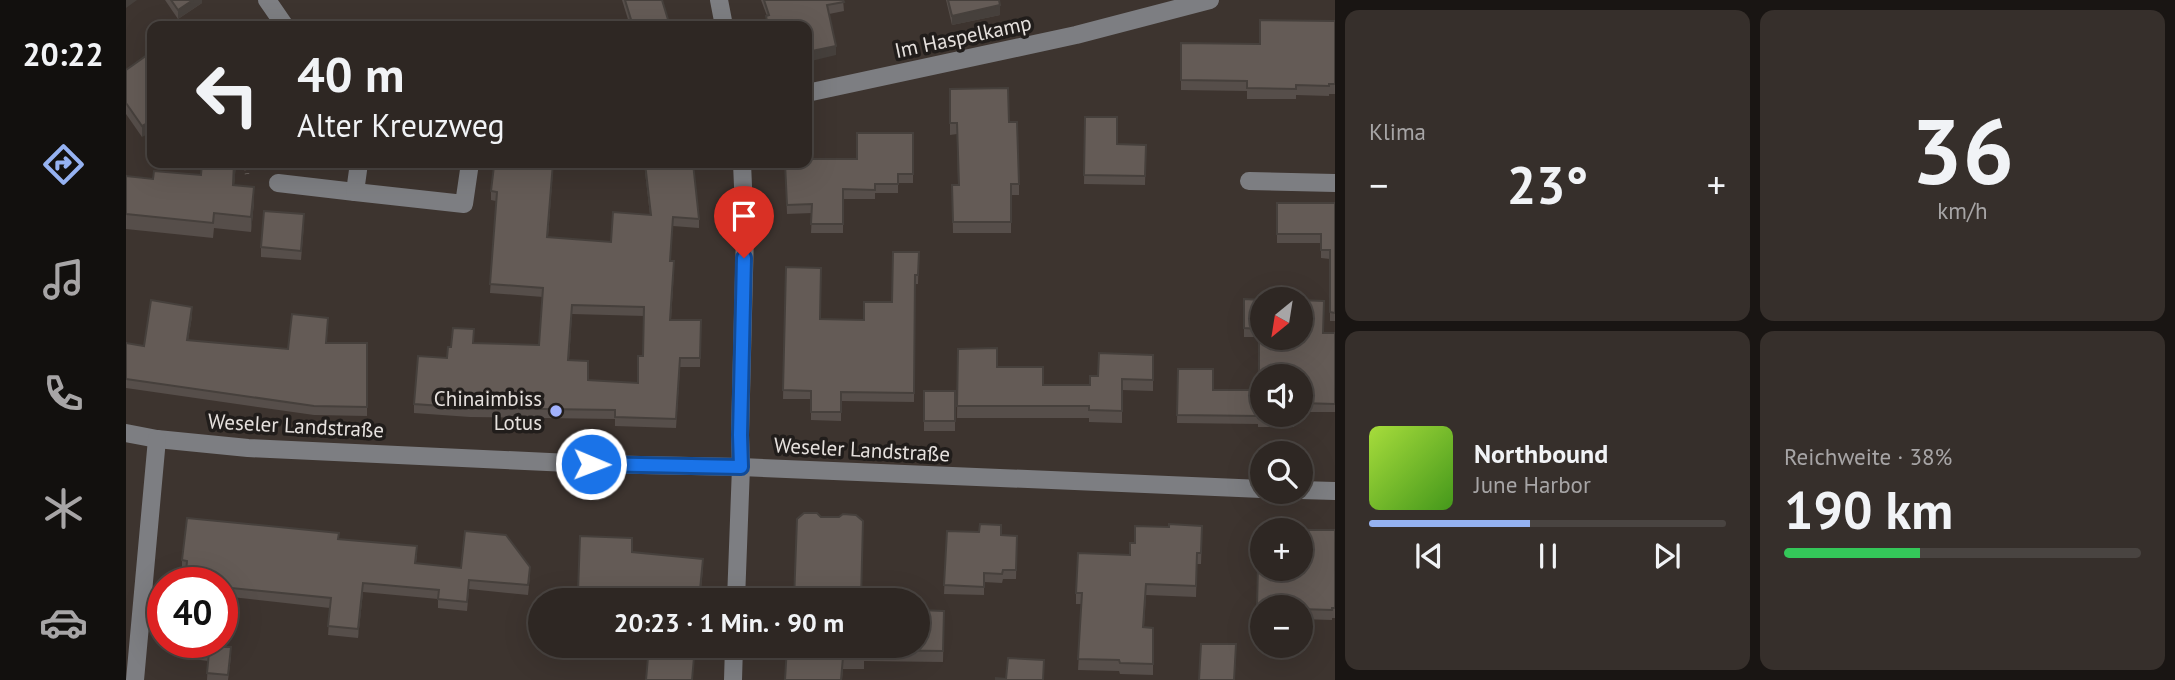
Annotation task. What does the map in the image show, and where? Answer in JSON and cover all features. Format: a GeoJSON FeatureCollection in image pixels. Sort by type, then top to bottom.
{"type":"FeatureCollection","features":[{"type":"Feature","properties":{"kind":"street"},"geometry":{"type":"LineString","coordinates":[[267,0],[282,21]]}},
{"type":"Feature","properties":{"kind":"street"},"geometry":{"type":"LineString","coordinates":[[719,0],[723,21]]}},
{"type":"Feature","properties":{"kind":"street","name":"Im Haspelkamp"},"geometry":{"type":"LineString","coordinates":[[812,92],[1076,35],[1210,0]]}},
{"type":"Feature","properties":{"kind":"street"},"geometry":{"type":"LineString","coordinates":[[355,192],[358,168]]}},
{"type":"Feature","properties":{"kind":"street"},"geometry":{"type":"LineString","coordinates":[[278,183],[464,204],[469,168]]}},
{"type":"Feature","properties":{"kind":"street"},"geometry":{"type":"LineString","coordinates":[[736,588],[745,233],[742,168]]}},
{"type":"Feature","properties":{"kind":"street"},"geometry":{"type":"LineString","coordinates":[[1249,181],[1335,183]]}},
{"type":"Feature","properties":{"kind":"street","name":"Weseler Landstraße"},"geometry":{"type":"LineString","coordinates":[[126,433],[157,439],[248,448],[1250,488]]}},
{"type":"Feature","properties":{"kind":"street"},"geometry":{"type":"LineString","coordinates":[[135,680],[157,439]]}},
{"type":"Feature","properties":{"kind":"street"},"geometry":{"type":"LineString","coordinates":[[1313,491],[1335,491]]}},
{"type":"Feature","properties":{"kind":"street"},"geometry":{"type":"LineString","coordinates":[[733,680],[734,658]]}},
{"type":"Feature","properties":{"kind":"path"},"geometry":{"type":"LineString","coordinates":[[246,168],[247,174]]}},
{"type":"Feature","properties":{"kind":"building"},"geometry":{"type":"Polygon","coordinates":[[[171,0],[193,0],[178,10],[171,0]]]}},
{"type":"Feature","properties":{"kind":"building"},"geometry":{"type":"Polygon","coordinates":[[[625,0],[662,0],[668,21],[631,21],[625,0]]]}},
{"type":"Feature","properties":{"kind":"building"},"geometry":{"type":"Polygon","coordinates":[[[764,0],[844,2],[827,5],[836,46],[812,51],[812,21],[767,21],[766,16],[769,15],[764,0]]]}},
{"type":"Feature","properties":{"kind":"building"},"geometry":{"type":"Polygon","coordinates":[[[948,0],[999,0],[1000,5],[952,16],[948,0]]]}},
{"type":"Feature","properties":{"kind":"building"},"geometry":{"type":"Polygon","coordinates":[[[1260,20],[1335,21],[1335,84],[1296,85],[1296,89],[1247,88],[1247,81],[1181,80],[1181,43],[1260,44],[1260,20]]]}},
{"type":"Feature","properties":{"kind":"building"},"geometry":{"type":"Polygon","coordinates":[[[147,55],[147,124],[142,126],[126,103],[126,70],[147,55]]]}},
{"type":"Feature","properties":{"kind":"building"},"geometry":{"type":"Polygon","coordinates":[[[1008,88],[1009,122],[1017,122],[1019,184],[1011,184],[1011,222],[953,222],[952,185],[959,185],[957,123],[950,123],[950,89],[1008,88]]]}},
{"type":"Feature","properties":{"kind":"building"},"geometry":{"type":"Polygon","coordinates":[[[1085,117],[1117,117],[1117,144],[1146,145],[1145,176],[1084,175],[1085,117]]]}},
{"type":"Feature","properties":{"kind":"building"},"geometry":{"type":"Polygon","coordinates":[[[857,133],[913,133],[913,174],[898,174],[898,184],[875,184],[875,190],[843,189],[843,224],[811,224],[812,204],[787,205],[785,168],[812,168],[812,159],[857,159],[857,133]]]}},
{"type":"Feature","properties":{"kind":"building"},"geometry":{"type":"Polygon","coordinates":[[[202,168],[234,168],[233,185],[254,187],[251,217],[214,213],[213,223],[126,214],[126,176],[153,179],[154,171],[201,175],[202,168]]]}},
{"type":"Feature","properties":{"kind":"building"},"geometry":{"type":"Polygon","coordinates":[[[494,168],[553,168],[547,237],[611,242],[613,212],[651,215],[646,168],[694,168],[699,219],[673,217],[670,261],[674,261],[670,320],[701,320],[700,358],[680,358],[676,419],[615,417],[615,410],[470,408],[414,404],[418,356],[447,358],[453,328],[474,329],[473,343],[539,345],[543,288],[490,284],[497,192],[491,191],[494,168]],[[572,305],[568,360],[588,361],[588,380],[638,383],[638,356],[643,356],[644,307],[572,305]]]}},
{"type":"Feature","properties":{"kind":"building"},"geometry":{"type":"Polygon","coordinates":[[[1277,203],[1335,203],[1335,313],[1330,312],[1330,250],[1321,250],[1321,234],[1277,234],[1277,203]]]}},
{"type":"Feature","properties":{"kind":"building"},"geometry":{"type":"Polygon","coordinates":[[[264,211],[304,214],[301,251],[261,247],[264,211]]]}},
{"type":"Feature","properties":{"kind":"building"},"geometry":{"type":"Polygon","coordinates":[[[893,252],[919,252],[918,275],[915,275],[914,393],[841,392],[841,412],[811,412],[811,391],[783,390],[786,267],[821,268],[820,319],[864,320],[864,302],[892,302],[893,252]]]}},
{"type":"Feature","properties":{"kind":"building"},"geometry":{"type":"Polygon","coordinates":[[[1244,299],[1250,299],[1250,328],[1244,328],[1244,299]]]}},
{"type":"Feature","properties":{"kind":"building"},"geometry":{"type":"Polygon","coordinates":[[[151,300],[192,307],[187,340],[288,349],[292,314],[328,318],[326,343],[367,343],[367,407],[314,406],[126,379],[126,343],[144,346],[151,300]]]}},
{"type":"Feature","properties":{"kind":"building"},"geometry":{"type":"Polygon","coordinates":[[[1313,301],[1324,301],[1323,333],[1335,333],[1335,404],[1313,403],[1313,364],[1259,364],[1259,350],[1313,350],[1313,301]]]}},
{"type":"Feature","properties":{"kind":"building"},"geometry":{"type":"Polygon","coordinates":[[[997,348],[997,367],[1043,367],[1043,385],[1090,385],[1090,376],[1098,376],[1099,353],[1153,355],[1153,380],[1122,379],[1122,411],[1089,410],[1089,406],[957,406],[958,349],[997,348]]]}},
{"type":"Feature","properties":{"kind":"building"},"geometry":{"type":"Polygon","coordinates":[[[1178,369],[1213,369],[1213,390],[1250,390],[1250,416],[1177,415],[1178,369]]]}},
{"type":"Feature","properties":{"kind":"building"},"geometry":{"type":"Polygon","coordinates":[[[924,391],[955,391],[955,421],[924,421],[924,391]]]}},
{"type":"Feature","properties":{"kind":"building"},"geometry":{"type":"Polygon","coordinates":[[[804,513],[817,513],[821,517],[856,515],[863,521],[861,588],[794,588],[797,519],[804,513]]]}},
{"type":"Feature","properties":{"kind":"building"},"geometry":{"type":"Polygon","coordinates":[[[187,518],[339,533],[338,539],[417,546],[415,563],[461,568],[465,531],[506,535],[530,567],[528,585],[469,580],[467,602],[438,599],[439,590],[363,583],[358,629],[328,626],[331,598],[238,589],[238,567],[186,567],[187,561],[182,560],[187,518]]]}},
{"type":"Feature","properties":{"kind":"building"},"geometry":{"type":"Polygon","coordinates":[[[980,524],[1001,525],[1001,535],[1017,536],[1016,570],[1003,570],[1002,574],[984,573],[984,587],[944,585],[947,531],[979,532],[980,524]]]}},
{"type":"Feature","properties":{"kind":"building"},"geometry":{"type":"Polygon","coordinates":[[[1169,524],[1202,526],[1201,553],[1197,553],[1196,586],[1146,584],[1143,627],[1153,628],[1153,664],[1078,659],[1082,593],[1076,593],[1078,553],[1130,555],[1130,543],[1135,543],[1135,526],[1169,527],[1169,524]]]}},
{"type":"Feature","properties":{"kind":"building"},"geometry":{"type":"Polygon","coordinates":[[[1313,530],[1335,530],[1335,608],[1313,609],[1313,595],[1257,595],[1258,581],[1313,581],[1313,530]]]}},
{"type":"Feature","properties":{"kind":"building"},"geometry":{"type":"Polygon","coordinates":[[[580,536],[632,538],[632,552],[703,559],[700,588],[578,588],[580,536]]]}},
{"type":"Feature","properties":{"kind":"building"},"geometry":{"type":"Polygon","coordinates":[[[930,610],[944,611],[943,651],[930,651],[930,610]]]}},
{"type":"Feature","properties":{"kind":"building"},"geometry":{"type":"Polygon","coordinates":[[[1201,644],[1236,644],[1234,680],[1199,680],[1201,644]]]}},
{"type":"Feature","properties":{"kind":"building"},"geometry":{"type":"Polygon","coordinates":[[[208,658],[230,658],[228,675],[207,673],[208,658]]]}},
{"type":"Feature","properties":{"kind":"building"},"geometry":{"type":"Polygon","coordinates":[[[648,658],[694,658],[692,680],[646,680],[648,658]]]}},
{"type":"Feature","properties":{"kind":"building"},"geometry":{"type":"Polygon","coordinates":[[[786,658],[843,658],[841,680],[785,680],[786,658]]]}},
{"type":"Feature","properties":{"kind":"building"},"geometry":{"type":"Polygon","coordinates":[[[1008,658],[1044,660],[1043,680],[996,680],[1006,679],[1008,658]]]}},
{"type":"Feature","properties":{"kind":"place","name":"Chinaimbiss Lotus"},"geometry":{"type":"Point","coordinates":[556,411]}},
{"type":"Feature","properties":{"kind":"route"},"geometry":{"type":"LineString","coordinates":[[591,464],[741,467],[744,258]]}}]}
